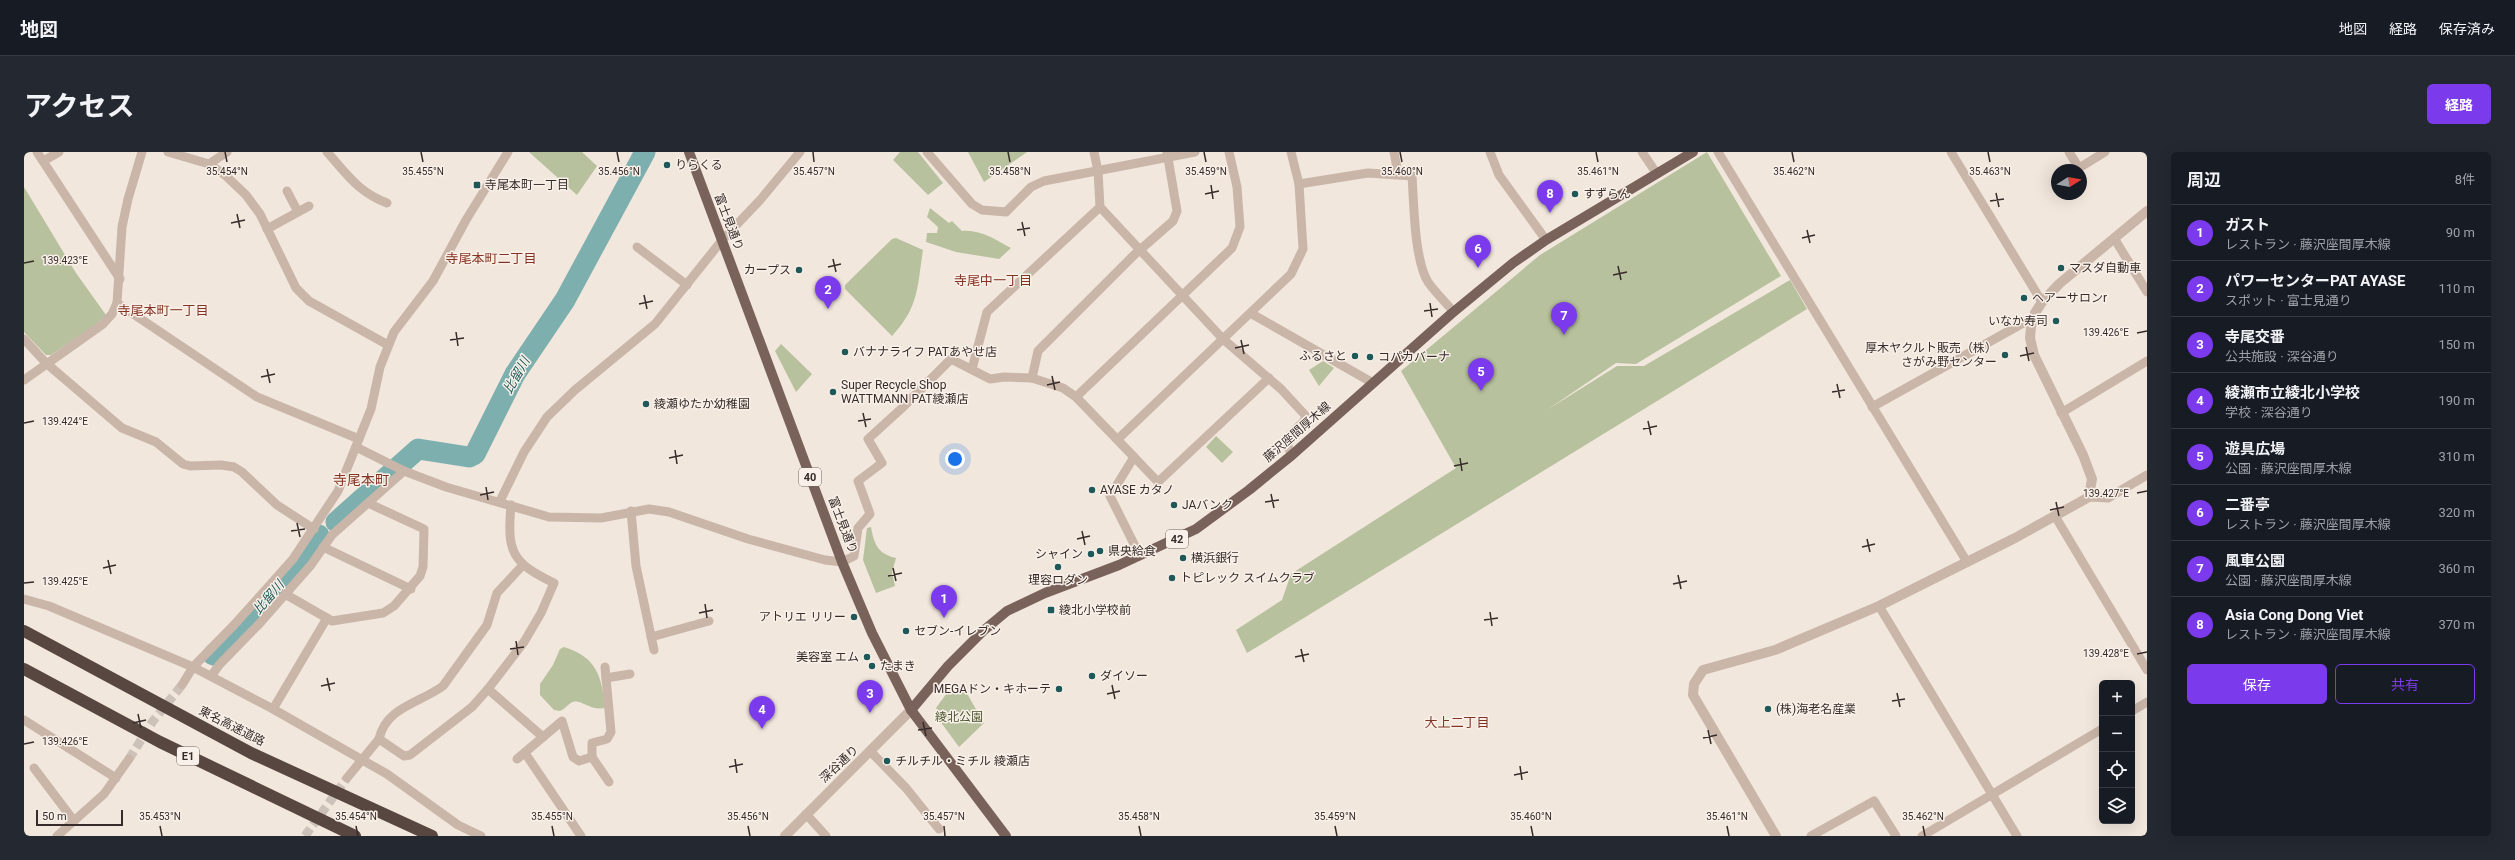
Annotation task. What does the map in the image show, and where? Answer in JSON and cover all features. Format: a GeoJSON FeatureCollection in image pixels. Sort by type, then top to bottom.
{"type":"FeatureCollection","features":[{"type":"Feature","properties":{"kind":"highway","name":"東名高速道路"},"geometry":{"type":"LineString","coordinates":[[24,631],[251,753],[432,836]]}},
{"type":"Feature","properties":{"kind":"highway","name":"E1"},"geometry":{"type":"LineString","coordinates":[[24,669],[160,742],[355,836]]}},
{"type":"Feature","properties":{"kind":"main road","name":"富士見通り"},"geometry":{"type":"LineString","coordinates":[[689,152],[723,239],[842,562],[872,633],[911,710],[1006,836]]}},
{"type":"Feature","properties":{"kind":"main road","name":"藤沢座間厚木線"},"geometry":{"type":"LineString","coordinates":[[911,710],[948,666],[983,630],[1007,611],[1045,593],[1140,556],[1196,529],[1249,490],[1292,455],[1454,312],[1513,263],[1546,240],[1693,152]]}},
{"type":"Feature","properties":{"kind":"street"},"geometry":{"type":"LineString","coordinates":[[37,152],[120,279]]}},
{"type":"Feature","properties":{"kind":"street"},"geometry":{"type":"LineString","coordinates":[[43,161],[59,152]]}},
{"type":"Feature","properties":{"kind":"street"},"geometry":{"type":"LineString","coordinates":[[24,380],[103,324],[112,314],[117,303],[120,279],[122,227],[128,199],[142,152]]}},
{"type":"Feature","properties":{"kind":"street"},"geometry":{"type":"LineString","coordinates":[[168,152],[209,164],[246,195],[267,229],[296,288],[309,301],[388,345]]}},
{"type":"Feature","properties":{"kind":"street"},"geometry":{"type":"LineString","coordinates":[[209,164],[227,152]]}},
{"type":"Feature","properties":{"kind":"street"},"geometry":{"type":"LineString","coordinates":[[182,685],[193,667],[271,585],[314,529],[338,491],[371,409],[388,345],[402,320],[433,281],[466,220],[508,152]]}},
{"type":"Feature","properties":{"kind":"street"},"geometry":{"type":"LineString","coordinates":[[500,501],[524,452],[547,417],[575,390],[655,324],[723,239],[761,199],[800,152]]}},
{"type":"Feature","properties":{"kind":"street"},"geometry":{"type":"LineString","coordinates":[[927,152],[972,204],[982,210],[1006,212],[1031,187],[1044,181],[1098,171],[1168,154],[1195,152]]}},
{"type":"Feature","properties":{"kind":"street"},"geometry":{"type":"LineString","coordinates":[[1094,152],[1098,171],[1100,207],[1139,251],[1223,339],[1269,378],[1305,415],[1304,420],[1287,439],[1286,446],[1292,455]]}},
{"type":"Feature","properties":{"kind":"street"},"geometry":{"type":"LineString","coordinates":[[1076,397],[1232,248],[1240,227],[1237,187],[1228,152]]}},
{"type":"Feature","properties":{"kind":"street"},"geometry":{"type":"LineString","coordinates":[[1118,439],[1223,339],[1252,314],[1291,274],[1303,249],[1299,184],[1291,152]]}},
{"type":"Feature","properties":{"kind":"street"},"geometry":{"type":"LineString","coordinates":[[1394,152],[1398,174]]}},
{"type":"Feature","properties":{"kind":"street"},"geometry":{"type":"LineString","coordinates":[[1490,152],[1499,175],[1546,240]]}},
{"type":"Feature","properties":{"kind":"street"},"geometry":{"type":"LineString","coordinates":[[1642,152],[1657,174]]}},
{"type":"Feature","properties":{"kind":"street"},"geometry":{"type":"LineString","coordinates":[[1718,152],[1967,562]]}},
{"type":"Feature","properties":{"kind":"street"},"geometry":{"type":"LineString","coordinates":[[1951,152],[2042,302]]}},
{"type":"Feature","properties":{"kind":"street"},"geometry":{"type":"LineString","coordinates":[[2069,152],[2079,168],[2105,152]]}},
{"type":"Feature","properties":{"kind":"street"},"geometry":{"type":"LineString","coordinates":[[332,153],[354,184],[375,199],[387,204]]}},
{"type":"Feature","properties":{"kind":"street"},"geometry":{"type":"LineString","coordinates":[[1032,378],[1038,351],[1139,251],[1173,221],[1177,212],[1168,154]]}},
{"type":"Feature","properties":{"kind":"street"},"geometry":{"type":"LineString","coordinates":[[1299,184],[1355,174],[1398,174],[1412,176],[1416,231],[1422,268],[1428,281],[1454,312]]}},
{"type":"Feature","properties":{"kind":"street"},"geometry":{"type":"LineString","coordinates":[[287,191],[298,212]]}},
{"type":"Feature","properties":{"kind":"street"},"geometry":{"type":"LineString","coordinates":[[267,229],[309,206]]}},
{"type":"Feature","properties":{"kind":"street"},"geometry":{"type":"LineString","coordinates":[[972,369],[987,312],[1100,207]]}},
{"type":"Feature","properties":{"kind":"street"},"geometry":{"type":"LineString","coordinates":[[2089,497],[2092,479],[2083,455],[2061,413],[2034,355],[2030,338],[2034,317],[2042,302],[2059,284],[2147,211]]}},
{"type":"Feature","properties":{"kind":"street"},"geometry":{"type":"LineString","coordinates":[[2114,238],[2147,292]]}},
{"type":"Feature","properties":{"kind":"street"},"geometry":{"type":"LineString","coordinates":[[637,247],[687,285]]}},
{"type":"Feature","properties":{"kind":"street"},"geometry":{"type":"LineString","coordinates":[[117,303],[258,397],[358,443],[399,469],[446,488],[500,501],[549,517],[601,518],[631,511],[649,509],[669,512],[748,539],[825,560],[842,562],[854,556],[858,528],[870,514],[858,481],[882,463],[868,439],[901,409],[951,359],[990,379],[1004,376],[1032,378],[1063,388],[1076,397],[1158,482],[1269,378]]}},
{"type":"Feature","properties":{"kind":"street"},"geometry":{"type":"LineString","coordinates":[[1252,314],[1373,383]]}},
{"type":"Feature","properties":{"kind":"street"},"geometry":{"type":"LineString","coordinates":[[1872,407],[2034,317]]}},
{"type":"Feature","properties":{"kind":"street"},"geometry":{"type":"LineString","coordinates":[[24,340],[46,363],[122,428],[156,442],[183,464],[190,466],[234,466],[277,505],[314,529]]}},
{"type":"Feature","properties":{"kind":"street"},"geometry":{"type":"LineString","coordinates":[[2061,413],[2147,361]]}},
{"type":"Feature","properties":{"kind":"street"},"geometry":{"type":"LineString","coordinates":[[1134,457],[1110,496],[1140,556]]}},
{"type":"Feature","properties":{"kind":"street"},"geometry":{"type":"LineString","coordinates":[[211,676],[220,664],[285,594],[332,535],[368,503],[399,469]]}},
{"type":"Feature","properties":{"kind":"street"},"geometry":{"type":"LineString","coordinates":[[1776,836],[1693,696],[1696,678],[1703,670],[1775,650],[1879,606],[1967,562],[2089,497],[2108,498],[2147,475]]}},
{"type":"Feature","properties":{"kind":"street"},"geometry":{"type":"LineString","coordinates":[[285,594],[332,620],[383,613],[394,606],[411,589],[420,576],[423,567],[424,529],[368,503]]}},
{"type":"Feature","properties":{"kind":"street"},"geometry":{"type":"LineString","coordinates":[[379,739],[404,756],[410,754],[472,707],[488,689],[524,642],[541,613],[554,583],[523,565],[515,556],[510,546],[511,505]]}},
{"type":"Feature","properties":{"kind":"street"},"geometry":{"type":"LineString","coordinates":[[631,511],[636,566],[654,650]]}},
{"type":"Feature","properties":{"kind":"street"},"geometry":{"type":"LineString","coordinates":[[2055,516],[2147,670]]}},
{"type":"Feature","properties":{"kind":"street"},"geometry":{"type":"LineString","coordinates":[[323,547],[411,589]]}},
{"type":"Feature","properties":{"kind":"street"},"geometry":{"type":"LineString","coordinates":[[347,778],[361,759],[379,739],[382,728],[391,718],[413,701],[435,692],[443,686],[487,625],[497,594],[523,565]]}},
{"type":"Feature","properties":{"kind":"street"},"geometry":{"type":"LineString","coordinates":[[24,599],[49,606],[211,676],[273,709],[387,774],[458,825],[482,836]]}},
{"type":"Feature","properties":{"kind":"street"},"geometry":{"type":"LineString","coordinates":[[1879,606],[2017,836]]}},
{"type":"Feature","properties":{"kind":"street"},"geometry":{"type":"LineString","coordinates":[[273,709],[327,618]]}},
{"type":"Feature","properties":{"kind":"street"},"geometry":{"type":"LineString","coordinates":[[651,637],[709,621]]}},
{"type":"Feature","properties":{"kind":"street"},"geometry":{"type":"LineString","coordinates":[[605,667],[611,732],[608,739],[592,744],[592,757],[609,782]]}},
{"type":"Feature","properties":{"kind":"street"},"geometry":{"type":"LineString","coordinates":[[606,678],[630,674]]}},
{"type":"Feature","properties":{"kind":"street"},"geometry":{"type":"LineString","coordinates":[[488,689],[543,737]]}},
{"type":"Feature","properties":{"kind":"street"},"geometry":{"type":"LineString","coordinates":[[2135,709],[2147,702]]}},
{"type":"Feature","properties":{"kind":"street","name":"深谷通り"},"geometry":{"type":"LineString","coordinates":[[785,836],[871,752],[911,710]]}},
{"type":"Feature","properties":{"kind":"street"},"geometry":{"type":"LineString","coordinates":[[24,720],[116,778]]}},
{"type":"Feature","properties":{"kind":"street"},"geometry":{"type":"LineString","coordinates":[[517,760],[562,721],[573,757],[579,761],[592,757]]}},
{"type":"Feature","properties":{"kind":"street"},"geometry":{"type":"LineString","coordinates":[[1922,836],[2099,731]]}},
{"type":"Feature","properties":{"kind":"street"},"geometry":{"type":"LineString","coordinates":[[871,752],[906,788],[939,829]]}},
{"type":"Feature","properties":{"kind":"street"},"geometry":{"type":"LineString","coordinates":[[525,753],[581,836]]}},
{"type":"Feature","properties":{"kind":"street"},"geometry":{"type":"LineString","coordinates":[[57,836],[104,794],[129,759]]}},
{"type":"Feature","properties":{"kind":"street"},"geometry":{"type":"LineString","coordinates":[[34,768],[74,821]]}},
{"type":"Feature","properties":{"kind":"street"},"geometry":{"type":"LineString","coordinates":[[1811,836],[1874,801],[1896,836]]}},
{"type":"Feature","properties":{"kind":"street"},"geometry":{"type":"LineString","coordinates":[[806,814],[826,836]]}},
{"type":"Feature","properties":{"kind":"green space"},"geometry":{"type":"Polygon","coordinates":[[[529,152],[582,152],[597,166],[577,195],[529,152]]]}},
{"type":"Feature","properties":{"kind":"green space"},"geometry":{"type":"Polygon","coordinates":[[[900,152],[918,152],[943,183],[928,195],[893,160],[900,152]]]}},
{"type":"Feature","properties":{"kind":"green space"},"geometry":{"type":"Polygon","coordinates":[[[968,152],[1027,152],[984,182],[968,152]]]}},
{"type":"Feature","properties":{"kind":"green space"},"geometry":{"type":"Polygon","coordinates":[[[1707,152],[1781,276],[1636,364],[1616,363],[1547,410],[1617,366],[1644,366],[1790,280],[1807,309],[1247,653],[1236,630],[1282,600],[1291,574],[1456,468],[1401,371],[1540,255],[1707,152]]]}},
{"type":"Feature","properties":{"kind":"green space"},"geometry":{"type":"Polygon","coordinates":[[[24,187],[76,273],[106,315],[94,326],[51,355],[46,355],[24,332],[24,187]]]}},
{"type":"Feature","properties":{"kind":"green space"},"geometry":{"type":"Polygon","coordinates":[[[930,208],[949,223],[952,221],[962,231],[981,233],[1011,248],[999,259],[956,252],[926,242],[927,233],[937,233],[938,227],[927,217],[930,208]]]}},
{"type":"Feature","properties":{"kind":"green space"},"geometry":{"type":"Polygon","coordinates":[[[896,238],[923,250],[918,286],[912,306],[901,326],[892,336],[845,289],[845,285],[892,239],[896,238]]]}},
{"type":"Feature","properties":{"kind":"green space"},"geometry":{"type":"Polygon","coordinates":[[[781,344],[812,374],[796,392],[775,351],[781,344]]]}},
{"type":"Feature","properties":{"kind":"green space"},"geometry":{"type":"Polygon","coordinates":[[[1323,361],[1334,368],[1319,386],[1309,370],[1323,361]]]}},
{"type":"Feature","properties":{"kind":"green space"},"geometry":{"type":"Polygon","coordinates":[[[1216,436],[1233,452],[1222,463],[1206,447],[1216,436]]]}},
{"type":"Feature","properties":{"kind":"green space"},"geometry":{"type":"Polygon","coordinates":[[[871,527],[875,543],[881,551],[896,558],[892,572],[895,586],[876,593],[863,560],[867,528],[871,527]]]}},
{"type":"Feature","properties":{"kind":"green space"},"geometry":{"type":"Polygon","coordinates":[[[564,647],[584,656],[596,670],[602,687],[605,708],[590,707],[576,702],[571,703],[560,711],[554,710],[540,695],[540,684],[553,665],[560,649],[564,647]]]}},
{"type":"Feature","properties":{"kind":"green space","name":"綾北公園"},"geometry":{"type":"Polygon","coordinates":[[[955,682],[966,692],[984,723],[959,747],[937,717],[940,714],[936,708],[955,682]]]}},
{"type":"Feature","properties":{"kind":"waterway","name":"比留川"},"geometry":{"type":"LineString","coordinates":[[336,522],[418,449],[469,457],[475,454],[515,374],[565,300],[645,152]]}},
{"type":"Feature","properties":{"kind":"waterway","name":"比留川"},"geometry":{"type":"LineString","coordinates":[[213,655],[242,628],[270,598],[296,567],[319,535]]}},
{"type":"Feature","properties":{"kind":"tunnel"},"geometry":{"type":"LineString","coordinates":[[129,759],[153,721],[182,685]]}},
{"type":"Feature","properties":{"kind":"tunnel"},"geometry":{"type":"LineString","coordinates":[[305,836],[347,778]]}},
{"type":"Feature","properties":{"kind":"place","name":"りらくる"},"geometry":{"type":"Point","coordinates":[667,165]}},
{"type":"Feature","properties":{"kind":"place","name":"寺尾本町一丁目"},"geometry":{"type":"Point","coordinates":[477,185]}},
{"type":"Feature","properties":{"kind":"place","name":"すずらん"},"geometry":{"type":"Point","coordinates":[1575,194]}},
{"type":"Feature","properties":{"kind":"place","name":"Asia Cong Dong Viet"},"geometry":{"type":"Point","coordinates":[1550,213]}},
{"type":"Feature","properties":{"kind":"place","name":"二番亭"},"geometry":{"type":"Point","coordinates":[1478,268]}},
{"type":"Feature","properties":{"kind":"place","name":"マスダ自動車"},"geometry":{"type":"Point","coordinates":[2061,268]}},
{"type":"Feature","properties":{"kind":"place","name":"カープス"},"geometry":{"type":"Point","coordinates":[799,270]}},
{"type":"Feature","properties":{"kind":"place","name":"ヘアーサロンr"},"geometry":{"type":"Point","coordinates":[2024,298]}},
{"type":"Feature","properties":{"kind":"place","name":"パワーセンターPAT AYASE"},"geometry":{"type":"Point","coordinates":[828,309]}},
{"type":"Feature","properties":{"kind":"place","name":"いなか寿司"},"geometry":{"type":"Point","coordinates":[2056,321]}},
{"type":"Feature","properties":{"kind":"place","name":"風車公園"},"geometry":{"type":"Point","coordinates":[1564,335]}},
{"type":"Feature","properties":{"kind":"place","name":"バナナライフ PATあやせ店"},"geometry":{"type":"Point","coordinates":[845,352]}},
{"type":"Feature","properties":{"kind":"place","name":"厚木ヤクルト販売（株） さがみ野センター"},"geometry":{"type":"Point","coordinates":[2005,355]}},
{"type":"Feature","properties":{"kind":"place","name":"ふるさと"},"geometry":{"type":"Point","coordinates":[1355,356]}},
{"type":"Feature","properties":{"kind":"place","name":"コパカバーナ"},"geometry":{"type":"Point","coordinates":[1370,357]}},
{"type":"Feature","properties":{"kind":"place","name":"遊具広場"},"geometry":{"type":"Point","coordinates":[1481,391]}},
{"type":"Feature","properties":{"kind":"place","name":"Super Recycle Shop WATTMANN PAT綾瀬店"},"geometry":{"type":"Point","coordinates":[833,392]}},
{"type":"Feature","properties":{"kind":"place","name":"綾瀬ゆたか幼稚園"},"geometry":{"type":"Point","coordinates":[646,404]}},
{"type":"Feature","properties":{"kind":"place","name":"AYASE カタノ"},"geometry":{"type":"Point","coordinates":[1092,490]}},
{"type":"Feature","properties":{"kind":"place","name":"JAバンク"},"geometry":{"type":"Point","coordinates":[1174,505]}},
{"type":"Feature","properties":{"kind":"place","name":"県央給食"},"geometry":{"type":"Point","coordinates":[1100,551]}},
{"type":"Feature","properties":{"kind":"place","name":"シャイン"},"geometry":{"type":"Point","coordinates":[1091,554]}},
{"type":"Feature","properties":{"kind":"place","name":"横浜銀行"},"geometry":{"type":"Point","coordinates":[1183,558]}},
{"type":"Feature","properties":{"kind":"place","name":"理容ロダン"},"geometry":{"type":"Point","coordinates":[1058,567]}},
{"type":"Feature","properties":{"kind":"place","name":"トピレック スイムクラブ"},"geometry":{"type":"Point","coordinates":[1172,578]}},
{"type":"Feature","properties":{"kind":"place","name":"綾北小学校前"},"geometry":{"type":"Point","coordinates":[1051,610]}},
{"type":"Feature","properties":{"kind":"place","name":"アトリエ リリー"},"geometry":{"type":"Point","coordinates":[854,617]}},
{"type":"Feature","properties":{"kind":"place","name":"ガスト"},"geometry":{"type":"Point","coordinates":[944,618]}},
{"type":"Feature","properties":{"kind":"place","name":"セブン-イレブン"},"geometry":{"type":"Point","coordinates":[906,631]}},
{"type":"Feature","properties":{"kind":"place","name":"美容室 エム"},"geometry":{"type":"Point","coordinates":[867,657]}},
{"type":"Feature","properties":{"kind":"place","name":"たまき"},"geometry":{"type":"Point","coordinates":[872,666]}},
{"type":"Feature","properties":{"kind":"place","name":"ダイソー"},"geometry":{"type":"Point","coordinates":[1092,676]}},
{"type":"Feature","properties":{"kind":"place","name":"MEGAドン・キホーテ"},"geometry":{"type":"Point","coordinates":[1059,689]}},
{"type":"Feature","properties":{"kind":"place","name":"(株)海老名産業"},"geometry":{"type":"Point","coordinates":[1768,709]}},
{"type":"Feature","properties":{"kind":"place","name":"寺尾交番"},"geometry":{"type":"Point","coordinates":[870,713]}},
{"type":"Feature","properties":{"kind":"place","name":"綾瀬市立綾北小学校"},"geometry":{"type":"Point","coordinates":[762,729]}},
{"type":"Feature","properties":{"kind":"place","name":"チルチル・ミチル 綾瀬店"},"geometry":{"type":"Point","coordinates":[887,761]}},
{"type":"Feature","properties":{"kind":"district","name":"寺尾本町二丁目"},"geometry":{"type":"Point","coordinates":[491,258]}},
{"type":"Feature","properties":{"kind":"district","name":"寺尾中一丁目"},"geometry":{"type":"Point","coordinates":[993,280]}},
{"type":"Feature","properties":{"kind":"district","name":"寺尾本町一丁目"},"geometry":{"type":"Point","coordinates":[163,310]}},
{"type":"Feature","properties":{"kind":"district","name":"寺尾本町"},"geometry":{"type":"Point","coordinates":[361,480]}},
{"type":"Feature","properties":{"kind":"district","name":"大上二丁目"},"geometry":{"type":"Point","coordinates":[1457,722]}}]}
